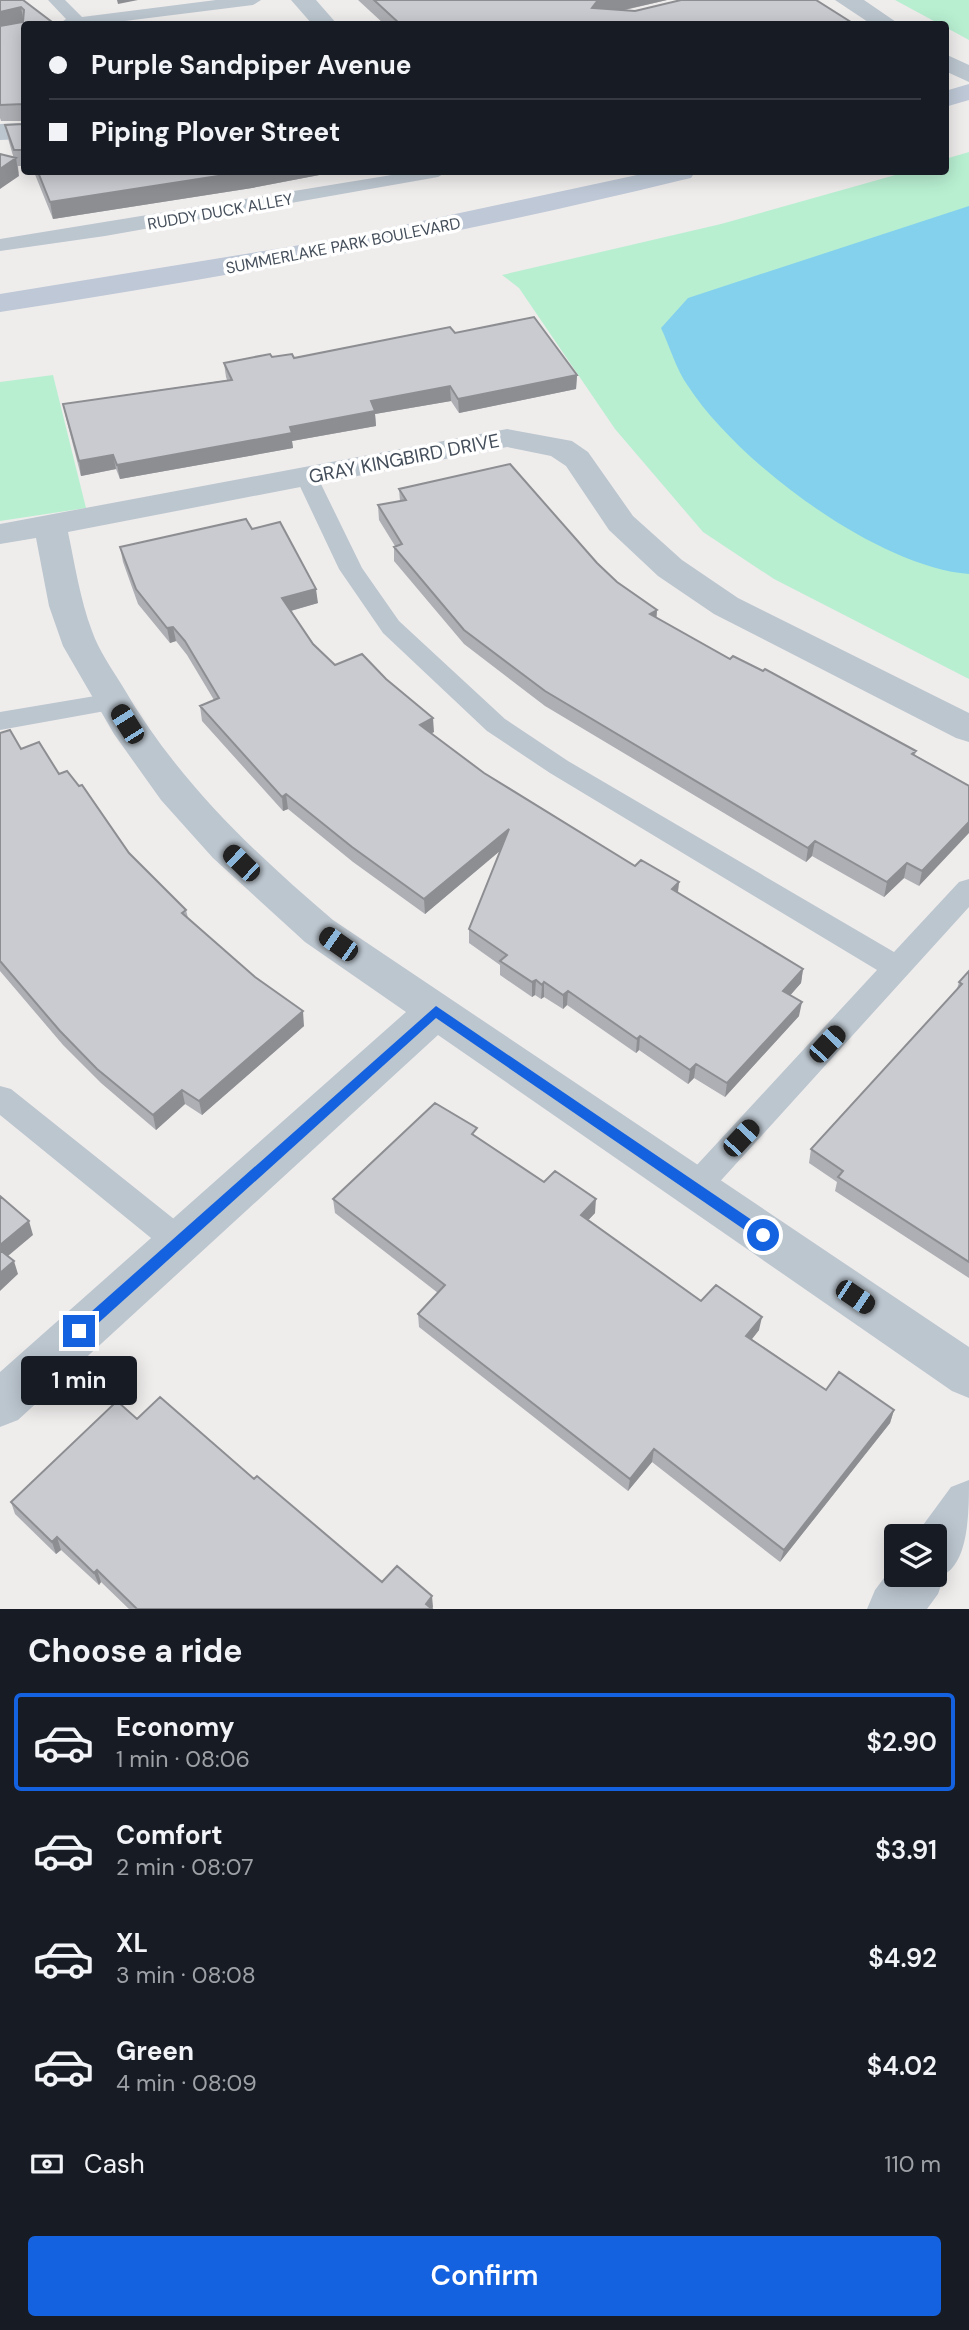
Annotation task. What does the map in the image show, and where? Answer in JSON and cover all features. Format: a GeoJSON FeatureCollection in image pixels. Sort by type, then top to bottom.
{"type":"FeatureCollection","features":[{"type":"Feature","properties":{"kind":"main road"},"geometry":{"type":"LineString","coordinates":[[949,98],[969,92]]}},
{"type":"Feature","properties":{"kind":"main road","name":"SUMMERLAKE PARK BOULEVARD"},"geometry":{"type":"LineString","coordinates":[[0,303],[121,286],[396,238],[669,175]]}},
{"type":"Feature","properties":{"kind":"street"},"geometry":{"type":"LineString","coordinates":[[303,0],[321,21]]}},
{"type":"Feature","properties":{"kind":"street"},"geometry":{"type":"LineString","coordinates":[[848,0],[882,21]]}},
{"type":"Feature","properties":{"kind":"street"},"geometry":{"type":"LineString","coordinates":[[949,63],[969,75]]}},
{"type":"Feature","properties":{"kind":"street"},"geometry":{"type":"LineString","coordinates":[[0,132],[21,131]]}},
{"type":"Feature","properties":{"kind":"street","name":"GRAY KINGBIRD DRIVE"},"geometry":{"type":"LineString","coordinates":[[0,534],[50,527],[507,438],[561,448],[577,459],[621,523],[670,568],[726,606],[969,729]]}},
{"type":"Feature","properties":{"kind":"street"},"geometry":{"type":"LineString","coordinates":[[50,527],[75,632],[113,702],[155,770],[205,829],[319,931],[969,1375]]}},
{"type":"Feature","properties":{"kind":"street"},"geometry":{"type":"LineString","coordinates":[[0,1404],[436,1011]]}},
{"type":"Feature","properties":{"kind":"street"},"geometry":{"type":"LineString","coordinates":[[947,1535],[969,1505]]}},
{"type":"Feature","properties":{"kind":"street"},"geometry":{"type":"LineString","coordinates":[[894,1609],[910,1587]]}},
{"type":"Feature","properties":{"kind":"lane"},"geometry":{"type":"LineString","coordinates":[[56,0],[70,21]]}},
{"type":"Feature","properties":{"kind":"lane"},"geometry":{"type":"LineString","coordinates":[[95,21],[253,0]]}},
{"type":"Feature","properties":{"kind":"lane","name":"RUDDY DUCK ALLEY"},"geometry":{"type":"LineString","coordinates":[[0,245],[133,226],[421,175]]}},
{"type":"Feature","properties":{"kind":"lane"},"geometry":{"type":"LineString","coordinates":[[307,478],[351,569],[391,628],[496,725],[559,767],[897,968]]}},
{"type":"Feature","properties":{"kind":"lane"},"geometry":{"type":"LineString","coordinates":[[0,721],[113,702]]}},
{"type":"Feature","properties":{"kind":"lane"},"geometry":{"type":"LineString","coordinates":[[694,1189],[969,889]]}},
{"type":"Feature","properties":{"kind":"lane"},"geometry":{"type":"LineString","coordinates":[[0,1098],[178,1241]]}},
{"type":"Feature","properties":{"kind":"green space"},"geometry":{"type":"Polygon","coordinates":[[[895,0],[969,0],[969,40],[949,29],[949,21],[934,21],[895,0]]]}},
{"type":"Feature","properties":{"kind":"green space"},"geometry":{"type":"Polygon","coordinates":[[[969,152],[969,679],[774,579],[703,532],[615,429],[519,288],[502,275],[721,224],[895,175],[949,175],[949,158],[969,152]]]}},
{"type":"Feature","properties":{"kind":"green space"},"geometry":{"type":"Polygon","coordinates":[[[53,375],[86,508],[0,521],[0,382],[53,375]]]}},
{"type":"Feature","properties":{"kind":"water"},"geometry":{"type":"Polygon","coordinates":[[[969,206],[969,574],[933,567],[893,552],[812,506],[774,477],[710,416],[684,379],[661,328],[688,298],[969,206]]]}},
{"type":"Feature","properties":{"kind":"building"},"geometry":{"type":"Polygon","coordinates":[[[0,0],[23,0],[51,21],[23,21],[24,10],[21,7],[0,12],[0,0]]]}},
{"type":"Feature","properties":{"kind":"building"},"geometry":{"type":"Polygon","coordinates":[[[374,0],[598,0],[592,8],[635,11],[681,0],[816,0],[849,21],[397,21],[374,0]]]}},
{"type":"Feature","properties":{"kind":"building"},"geometry":{"type":"Polygon","coordinates":[[[21,22],[21,104],[0,105],[0,26],[21,22]]]}},
{"type":"Feature","properties":{"kind":"building"},"geometry":{"type":"Polygon","coordinates":[[[21,124],[21,150],[14,150],[5,125],[21,124]]]}},
{"type":"Feature","properties":{"kind":"building"},"geometry":{"type":"Polygon","coordinates":[[[0,154],[16,158],[0,169],[0,154]]]}},
{"type":"Feature","properties":{"kind":"building"},"geometry":{"type":"Polygon","coordinates":[[[39,175],[225,175],[50,202],[39,175]]]}},
{"type":"Feature","properties":{"kind":"building"},"geometry":{"type":"Polygon","coordinates":[[[534,317],[577,375],[458,399],[450,386],[371,401],[375,411],[290,427],[292,433],[117,465],[113,455],[79,461],[63,404],[232,380],[224,363],[270,354],[272,357],[292,354],[294,358],[450,327],[455,333],[534,317]]]}},
{"type":"Feature","properties":{"kind":"building"},"geometry":{"type":"Polygon","coordinates":[[[510,464],[597,563],[617,582],[657,610],[650,614],[730,659],[733,656],[763,671],[765,669],[916,751],[912,754],[969,786],[969,822],[922,871],[907,863],[887,882],[815,841],[808,848],[545,691],[464,630],[394,547],[402,544],[378,505],[406,500],[399,489],[510,464]]]}},
{"type":"Feature","properties":{"kind":"building"},"geometry":{"type":"Polygon","coordinates":[[[246,519],[252,529],[280,522],[316,589],[282,598],[313,644],[335,665],[362,654],[386,679],[433,718],[420,725],[484,773],[635,866],[641,860],[679,882],[672,889],[803,969],[783,991],[802,1002],[727,1083],[696,1064],[690,1070],[640,1036],[637,1039],[568,991],[563,995],[544,982],[542,985],[536,980],[532,982],[500,961],[507,955],[469,929],[509,829],[424,899],[352,847],[286,794],[282,797],[200,706],[219,698],[185,641],[173,627],[167,628],[136,589],[120,547],[246,519]]]}},
{"type":"Feature","properties":{"kind":"building"},"geometry":{"type":"Polygon","coordinates":[[[10,730],[21,749],[39,742],[59,774],[67,771],[79,786],[82,785],[129,853],[186,910],[182,913],[255,977],[303,1011],[199,1101],[182,1090],[153,1115],[97,1069],[60,1031],[0,961],[0,733],[10,730]]]}},
{"type":"Feature","properties":{"kind":"building"},"geometry":{"type":"Polygon","coordinates":[[[969,971],[969,1262],[838,1177],[843,1171],[811,1149],[962,984],[959,982],[969,971]]]}},
{"type":"Feature","properties":{"kind":"building"},"geometry":{"type":"Polygon","coordinates":[[[435,1103],[477,1128],[472,1134],[544,1182],[555,1171],[596,1199],[581,1215],[701,1301],[716,1285],[762,1317],[746,1336],[826,1390],[839,1372],[894,1410],[784,1550],[654,1449],[630,1479],[418,1314],[445,1285],[333,1199],[435,1103]]]}},
{"type":"Feature","properties":{"kind":"building"},"geometry":{"type":"Polygon","coordinates":[[[0,1196],[29,1221],[0,1245],[0,1196]]]}},
{"type":"Feature","properties":{"kind":"building"},"geometry":{"type":"Polygon","coordinates":[[[0,1250],[14,1261],[0,1273],[0,1250]]]}},
{"type":"Feature","properties":{"kind":"building"},"geometry":{"type":"Polygon","coordinates":[[[160,1397],[254,1479],[257,1476],[382,1582],[397,1566],[432,1596],[426,1604],[432,1609],[137,1609],[97,1570],[94,1573],[57,1537],[52,1542],[11,1502],[117,1401],[137,1419],[160,1397]]]}},
{"type":"Feature","properties":{"kind":"route"},"geometry":{"type":"LineString","coordinates":[[79,1331],[436,1011],[763,1235]]}}]}
